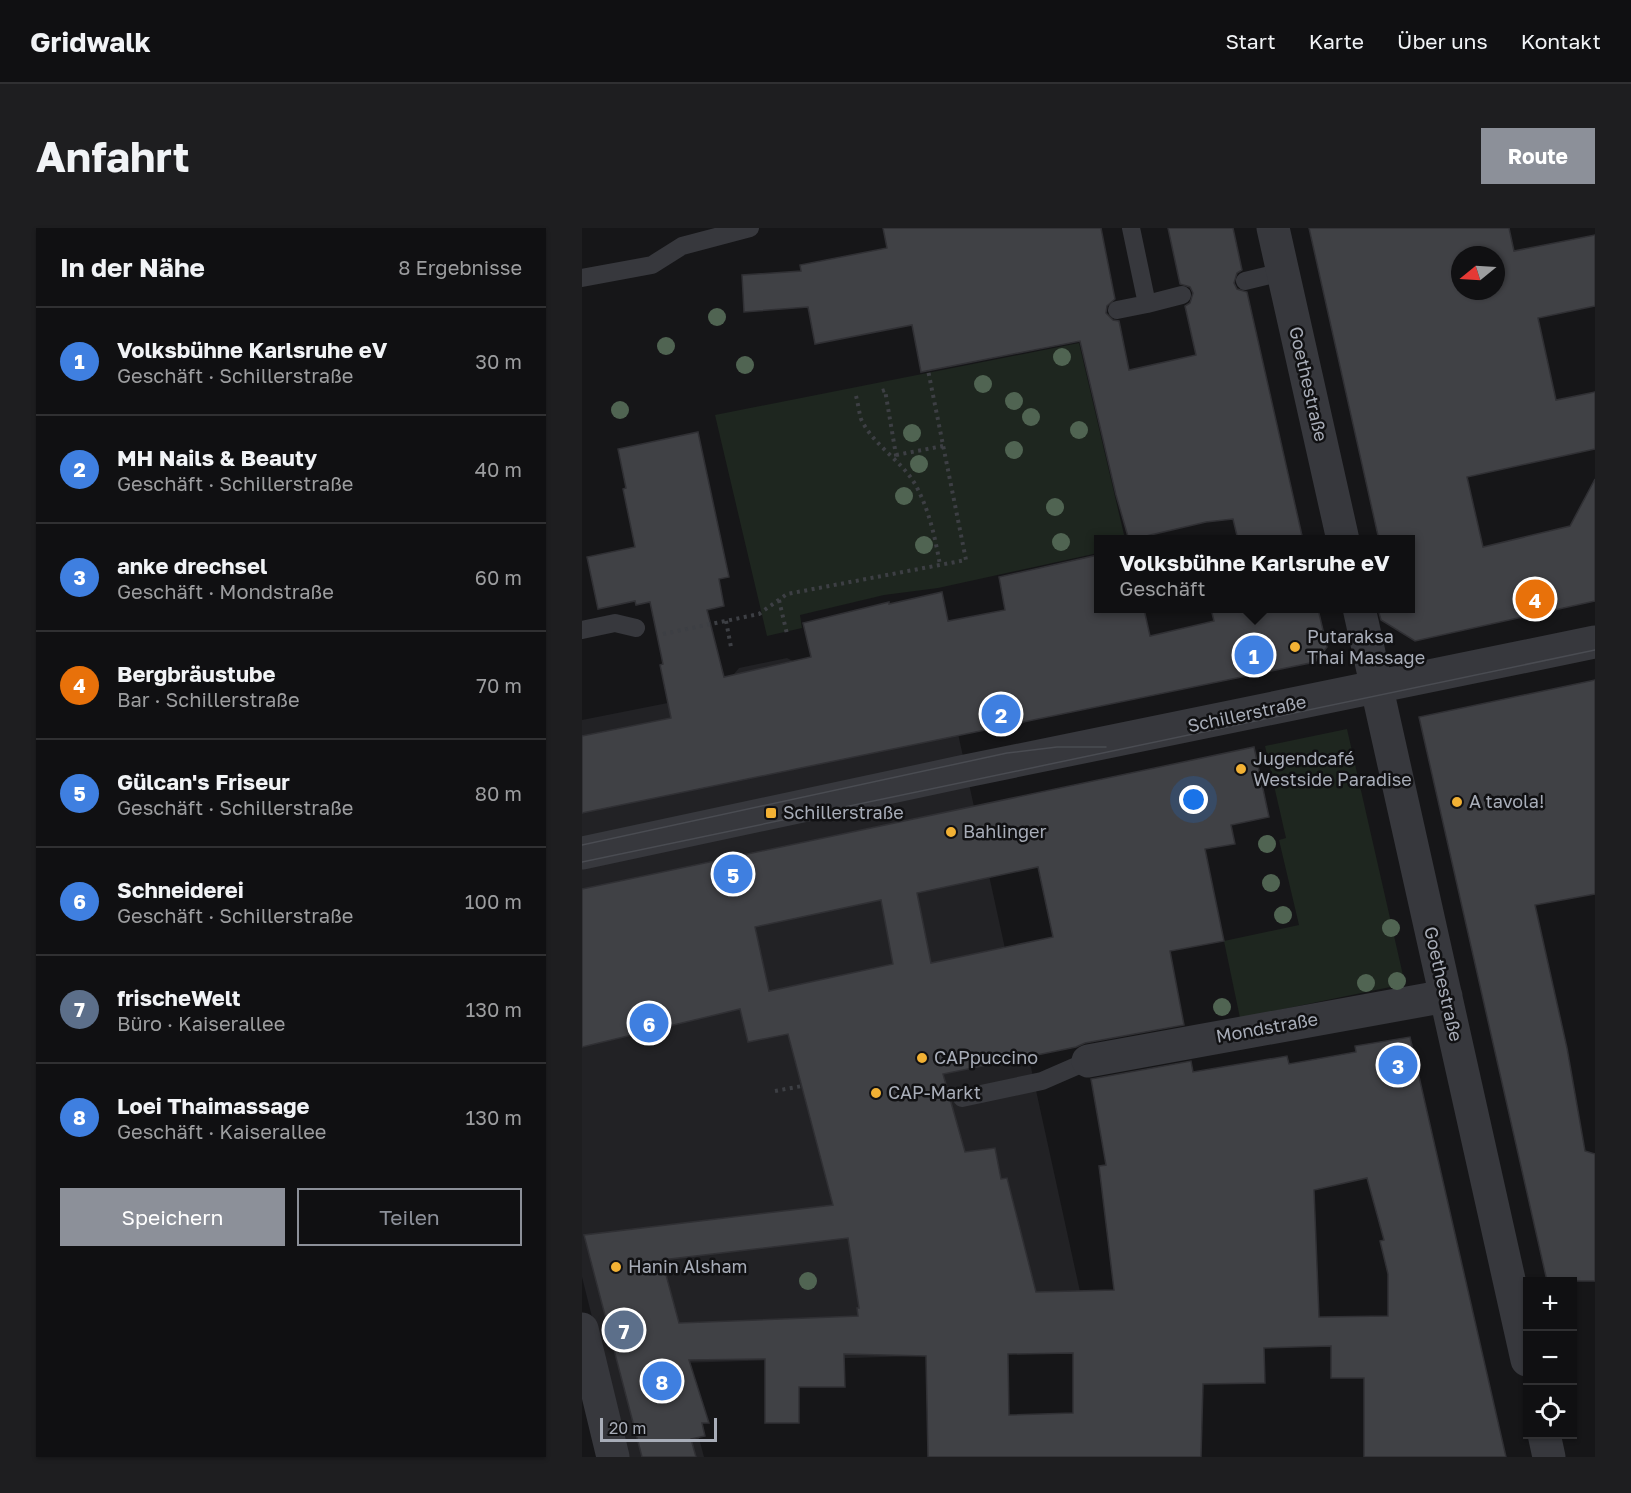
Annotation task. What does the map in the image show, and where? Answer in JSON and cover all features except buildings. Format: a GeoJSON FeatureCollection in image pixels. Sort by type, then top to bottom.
{"type":"FeatureCollection","features":[{"type":"Feature","properties":{"kind":"street","name":"Goethestraße"},"geometry":{"type":"LineString","coordinates":[[1273,228],[1342,535]]}},
{"type":"Feature","properties":{"kind":"street","name":"Goethestraße"},"geometry":{"type":"LineString","coordinates":[[1360,613],[1523,1341]]}},
{"type":"Feature","properties":{"kind":"street","name":"Schillerstraße"},"geometry":{"type":"LineString","coordinates":[[582,853],[961,772],[1595,642]]}},
{"type":"Feature","properties":{"kind":"street","name":"Mondstraße"},"geometry":{"type":"LineString","coordinates":[[1088,1061],[1446,996]]}},
{"type":"Feature","properties":{"kind":"street"},"geometry":{"type":"LineString","coordinates":[[582,1329],[613,1457]]}},
{"type":"Feature","properties":{"kind":"street"},"geometry":{"type":"LineString","coordinates":[[1545,1439],[1549,1457]]}},
{"type":"Feature","properties":{"kind":"lane"},"geometry":{"type":"LineString","coordinates":[[582,278],[652,265],[682,246],[750,228]]}},
{"type":"Feature","properties":{"kind":"lane"},"geometry":{"type":"LineString","coordinates":[[1131,228],[1146,303]]}},
{"type":"Feature","properties":{"kind":"lane"},"geometry":{"type":"LineString","coordinates":[[1245,281],[1283,272]]}},
{"type":"Feature","properties":{"kind":"lane"},"geometry":{"type":"LineString","coordinates":[[1117,309],[1182,296]]}},
{"type":"Feature","properties":{"kind":"lane"},"geometry":{"type":"LineString","coordinates":[[582,630],[615,622],[636,628]]}},
{"type":"Feature","properties":{"kind":"lane"},"geometry":{"type":"LineString","coordinates":[[962,1098],[1041,1081],[1088,1061]]}},
{"type":"Feature","properties":{"kind":"path"},"geometry":{"type":"LineString","coordinates":[[636,628],[658,634],[759,615],[788,594],[966,560],[928,370]]}},
{"type":"Feature","properties":{"kind":"path"},"geometry":{"type":"LineString","coordinates":[[882,391],[885,390],[897,462]]}},
{"type":"Feature","properties":{"kind":"path"},"geometry":{"type":"LineString","coordinates":[[856,396],[861,418],[871,434],[914,482],[925,505],[940,565]]}},
{"type":"Feature","properties":{"kind":"path"},"geometry":{"type":"LineString","coordinates":[[897,455],[943,446]]}},
{"type":"Feature","properties":{"kind":"path"},"geometry":{"type":"LineString","coordinates":[[779,600],[787,634]]}},
{"type":"Feature","properties":{"kind":"path"},"geometry":{"type":"LineString","coordinates":[[726,621],[731,647]]}},
{"type":"Feature","properties":{"kind":"path"},"geometry":{"type":"LineString","coordinates":[[775,1092],[802,1086]]}},
{"type":"Feature","properties":{"kind":"shaded area"},"geometry":{"type":"Polygon","coordinates":[[[1079,343],[1124,535],[1094,535],[1094,554],[938,588],[884,595],[800,615],[802,628],[767,636],[715,415],[1079,343]]]}},
{"type":"Feature","properties":{"kind":"shaded area"},"geometry":{"type":"Polygon","coordinates":[[[938,642],[1093,1351],[679,1363],[704,1457],[627,1457],[582,1277],[582,720],[718,693],[739,668],[787,658],[809,669],[938,642]]]}},
{"type":"Feature","properties":{"kind":"shaded area"},"geometry":{"type":"Polygon","coordinates":[[[1347,729],[1405,984],[1240,1018],[1224,941],[1299,925],[1279,840],[1286,838],[1265,746],[1347,729]]]}},
{"type":"Feature","properties":{"kind":"tram line"},"geometry":{"type":"LineString","coordinates":[[582,862],[1595,650]]}},
{"type":"Feature","properties":{"kind":"tram line"},"geometry":{"type":"LineString","coordinates":[[582,845],[1007,753],[1057,747],[1106,747]]}},
{"type":"Feature","properties":{"kind":"place","name":"Bergbräustube"},"geometry":{"type":"Point","coordinates":[1535,599]}},
{"type":"Feature","properties":{"kind":"place","name":"Putaraksa Thai Massage"},"geometry":{"type":"Point","coordinates":[1295,647]}},
{"type":"Feature","properties":{"kind":"place","name":"Volksbühne Karlsruhe eV"},"geometry":{"type":"Point","coordinates":[1254,655]}},
{"type":"Feature","properties":{"kind":"place","name":"MH Nails & Beauty"},"geometry":{"type":"Point","coordinates":[1001,714]}},
{"type":"Feature","properties":{"kind":"place","name":"Jugendcafé Westside Paradise"},"geometry":{"type":"Point","coordinates":[1241,769]}},
{"type":"Feature","properties":{"kind":"place","name":"A tavola!"},"geometry":{"type":"Point","coordinates":[1457,802]}},
{"type":"Feature","properties":{"kind":"place","name":"Schillerstraße"},"geometry":{"type":"Point","coordinates":[771,813]}},
{"type":"Feature","properties":{"kind":"place","name":"Bahlinger"},"geometry":{"type":"Point","coordinates":[951,832]}},
{"type":"Feature","properties":{"kind":"place","name":"Gülcan's Friseur"},"geometry":{"type":"Point","coordinates":[733,874]}},
{"type":"Feature","properties":{"kind":"place","name":"Schneiderei"},"geometry":{"type":"Point","coordinates":[649,1023]}},
{"type":"Feature","properties":{"kind":"place","name":"CAPpuccino"},"geometry":{"type":"Point","coordinates":[922,1058]}},
{"type":"Feature","properties":{"kind":"place","name":"anke drechsel"},"geometry":{"type":"Point","coordinates":[1398,1065]}},
{"type":"Feature","properties":{"kind":"place","name":"CAP-Markt"},"geometry":{"type":"Point","coordinates":[876,1093]}},
{"type":"Feature","properties":{"kind":"place","name":"Hanin Alsham"},"geometry":{"type":"Point","coordinates":[616,1267]}},
{"type":"Feature","properties":{"kind":"place","name":"frischeWelt"},"geometry":{"type":"Point","coordinates":[624,1330]}},
{"type":"Feature","properties":{"kind":"place","name":"Loei Thaimassage"},"geometry":{"type":"Point","coordinates":[662,1381]}}]}
